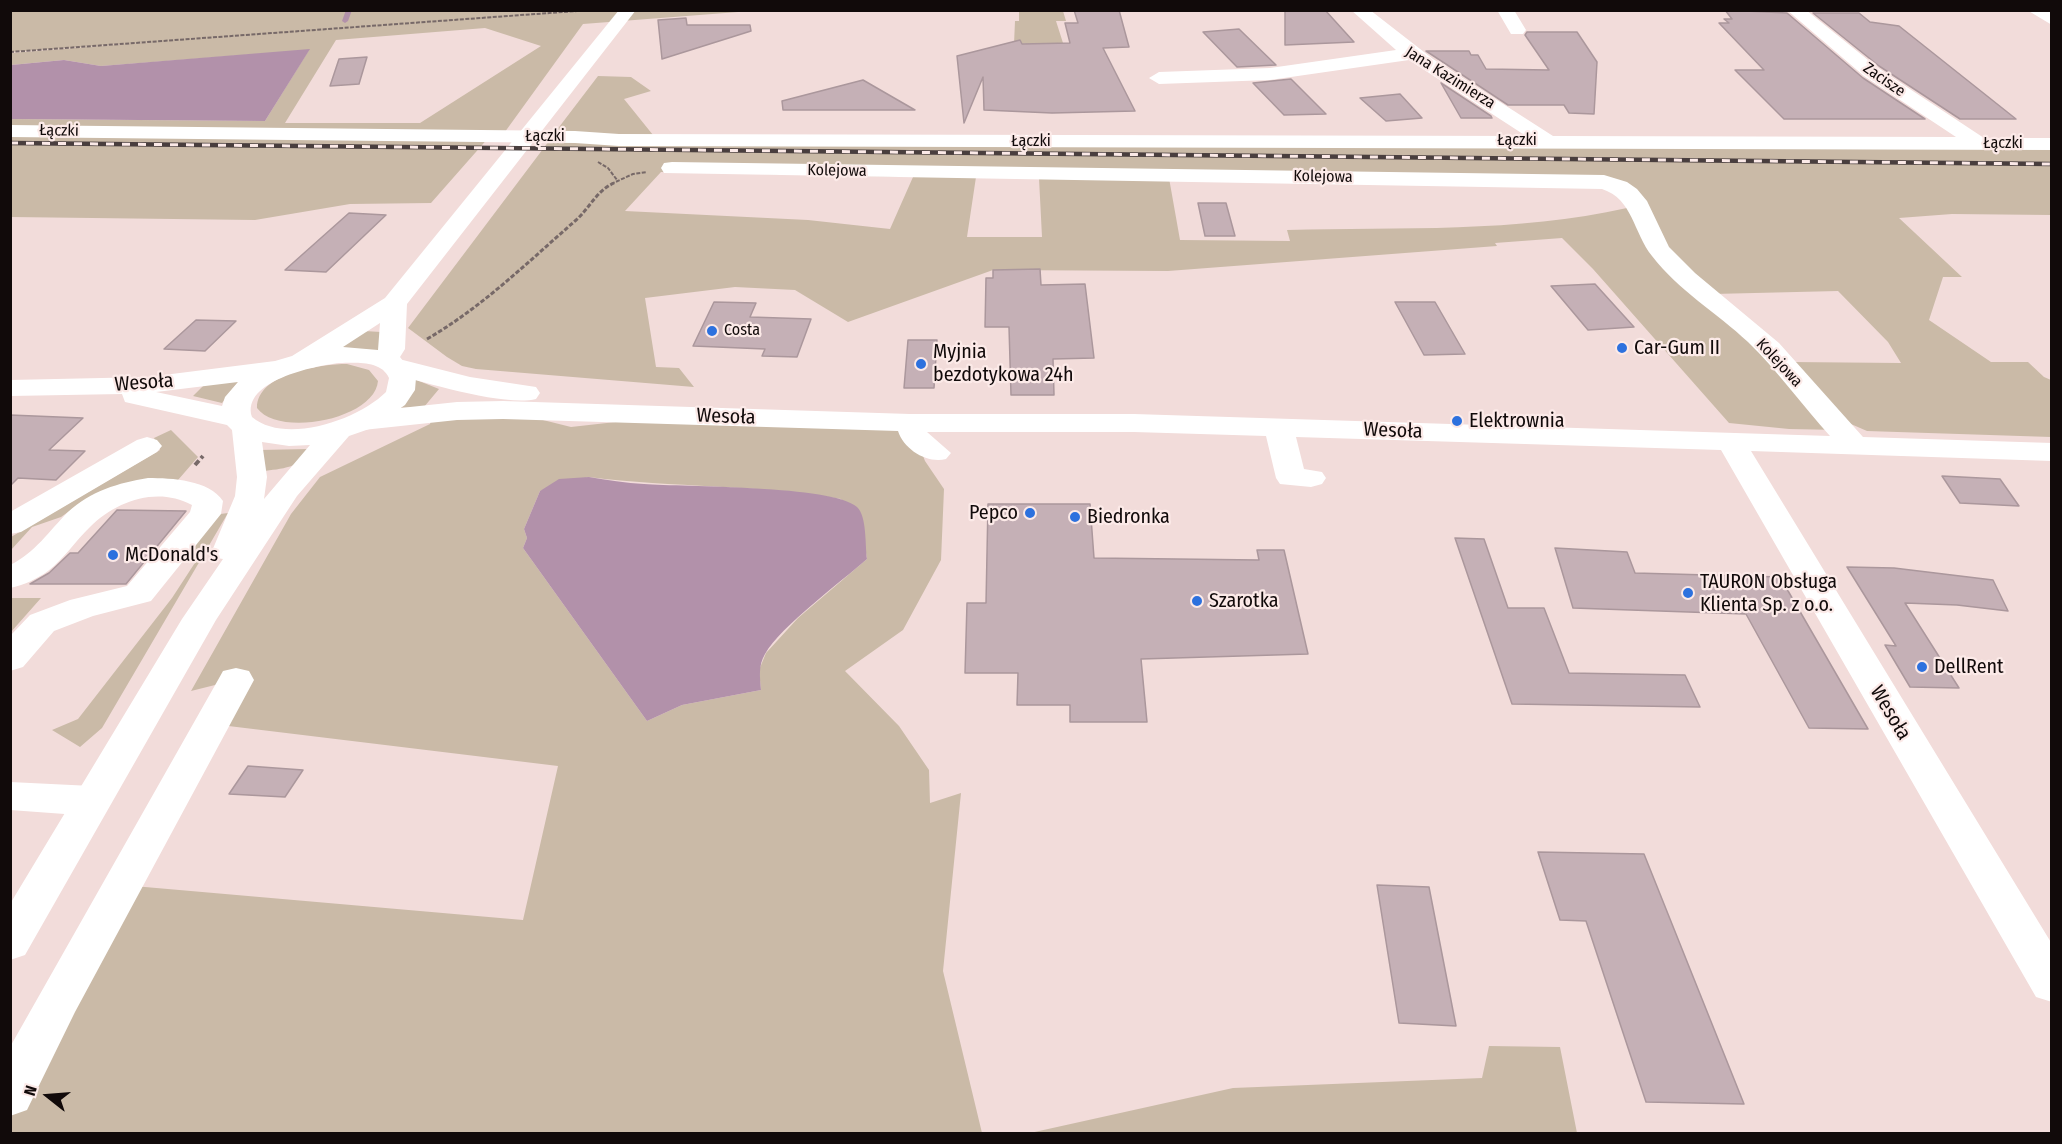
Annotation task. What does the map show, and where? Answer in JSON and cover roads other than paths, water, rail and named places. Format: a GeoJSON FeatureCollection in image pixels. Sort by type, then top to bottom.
{"type":"FeatureCollection","features":[{"type":"Feature","properties":{"kind":"street"},"geometry":{"type":"LineString","coordinates":[[199,619],[241,523],[250,496],[252,477],[241,423],[235,406],[242,393],[257,380],[290,365],[394,303],[628,10]]}},
{"type":"Feature","properties":{"kind":"street","name":"Jana Kazimierza"},"geometry":{"type":"LineString","coordinates":[[1359,10],[1387,37],[1410,54],[1546,141]]}},
{"type":"Feature","properties":{"kind":"street"},"geometry":{"type":"LineString","coordinates":[[1505,10],[1517,30]]}},
{"type":"Feature","properties":{"kind":"street","name":"Zacisze"},"geometry":{"type":"LineString","coordinates":[[1795,10],[1871,72],[1978,143]]}},
{"type":"Feature","properties":{"kind":"street"},"geometry":{"type":"LineString","coordinates":[[2035,10],[2052,20]]}},
{"type":"Feature","properties":{"kind":"street"},"geometry":{"type":"LineString","coordinates":[[1159,78],[1270,74],[1410,54]]}},
{"type":"Feature","properties":{"kind":"street","name":"Łączki"},"geometry":{"type":"LineString","coordinates":[[10,131],[575,137],[619,140],[2052,144]]}},
{"type":"Feature","properties":{"kind":"street","name":"Kolejowa"},"geometry":{"type":"LineString","coordinates":[[672,168],[1604,182],[1622,186],[1637,201],[1650,236],[1660,251],[1698,289],[1770,349],[1854,446]]}},
{"type":"Feature","properties":{"kind":"street"},"geometry":{"type":"LineString","coordinates":[[10,943],[199,619],[285,491],[351,426],[396,398],[403,386],[402,375],[390,363],[394,303]]}},
{"type":"Feature","properties":{"kind":"street","name":"Wesoła"},"geometry":{"type":"LineString","coordinates":[[10,388],[148,386],[290,365],[339,355],[372,356],[470,385],[526,393],[961,409],[1090,422]]}},
{"type":"Feature","properties":{"kind":"street","name":"Wesoła"},"geometry":{"type":"LineString","coordinates":[[10,388],[146,397],[241,423],[263,435],[286,437],[457,411],[503,410],[910,423],[1090,422],[2052,452]]}},
{"type":"Feature","properties":{"kind":"street"},"geometry":{"type":"LineString","coordinates":[[910,423],[914,436],[936,453]]}},
{"type":"Feature","properties":{"kind":"street"},"geometry":{"type":"LineString","coordinates":[[1279,428],[1291,478],[1311,478]]}},
{"type":"Feature","properties":{"kind":"street","name":"Wesoła"},"geometry":{"type":"LineString","coordinates":[[1731,442],[2052,984]]}},
{"type":"Feature","properties":{"kind":"street"},"geometry":{"type":"LineString","coordinates":[[10,525],[147,446]]}},
{"type":"Feature","properties":{"kind":"street"},"geometry":{"type":"LineString","coordinates":[[10,578],[39,565],[90,509],[116,496],[149,488],[183,488],[208,501],[205,514],[139,594],[82,608],[42,623],[10,659]]}},
{"type":"Feature","properties":{"kind":"street"},"geometry":{"type":"LineString","coordinates":[[10,1095],[59,999],[236,680]]}},
{"type":"Feature","properties":{"kind":"street"},"geometry":{"type":"LineString","coordinates":[[10,796],[92,801]]}},
{"type":"Feature","properties":{"kind":"waterway"},"geometry":{"type":"LineString","coordinates":[[345,21],[349,10]]}},
{"type":"Feature","properties":{"kind":"railway"},"geometry":{"type":"LineString","coordinates":[[10,143],[2052,164]]}},
{"type":"Feature","properties":{"kind":"place","name":"Costa"},"geometry":{"type":"Point","coordinates":[712,331]}},
{"type":"Feature","properties":{"kind":"place","name":"Car-Gum II"},"geometry":{"type":"Point","coordinates":[1622,348]}},
{"type":"Feature","properties":{"kind":"place","name":"Myjnia bezdotykowa 24h"},"geometry":{"type":"Point","coordinates":[921,364]}},
{"type":"Feature","properties":{"kind":"place","name":"Elektrownia"},"geometry":{"type":"Point","coordinates":[1457,421]}},
{"type":"Feature","properties":{"kind":"place","name":"Pepco"},"geometry":{"type":"Point","coordinates":[1030,513]}},
{"type":"Feature","properties":{"kind":"place","name":"Biedronka"},"geometry":{"type":"Point","coordinates":[1075,517]}},
{"type":"Feature","properties":{"kind":"place","name":"McDonald's"},"geometry":{"type":"Point","coordinates":[113,555]}},
{"type":"Feature","properties":{"kind":"place","name":"TAURON Obsługa Klienta Sp. z o.o."},"geometry":{"type":"Point","coordinates":[1688,593]}},
{"type":"Feature","properties":{"kind":"place","name":"Szarotka"},"geometry":{"type":"Point","coordinates":[1197,601]}},
{"type":"Feature","properties":{"kind":"place","name":"DellRent"},"geometry":{"type":"Point","coordinates":[1922,667]}}]}
